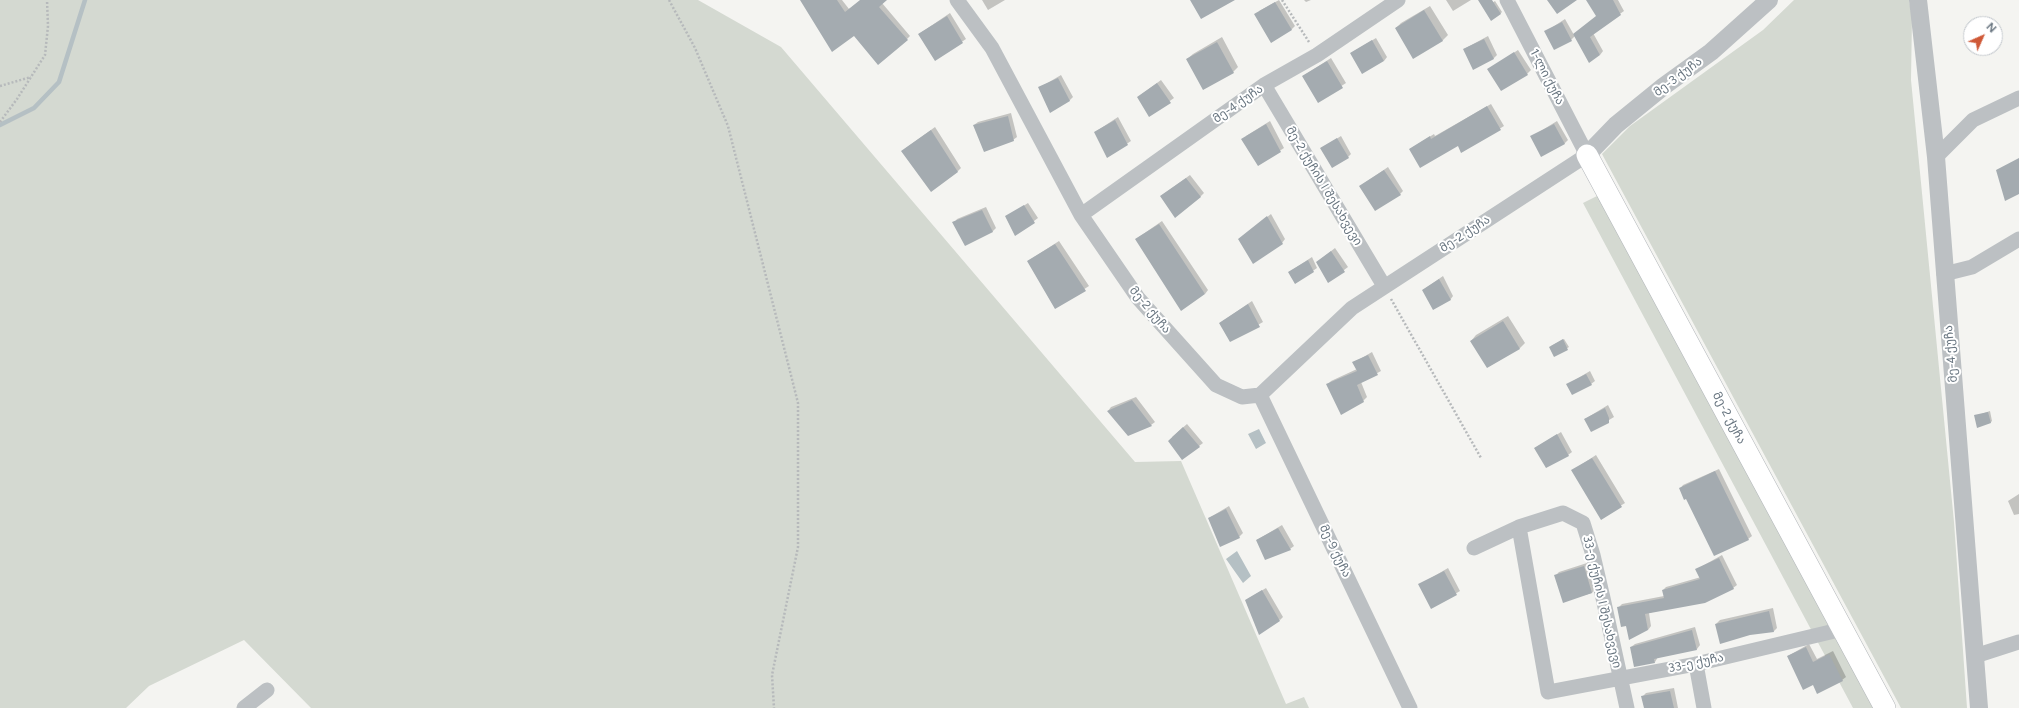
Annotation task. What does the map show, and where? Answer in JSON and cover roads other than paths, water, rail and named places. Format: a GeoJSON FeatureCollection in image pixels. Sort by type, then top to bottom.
{"type":"FeatureCollection","features":[{"type":"Feature","properties":{"kind":"main road","name":"მე-2 ქუჩა"},"geometry":{"type":"LineString","coordinates":[[1587,155],[1885,708]]}},
{"type":"Feature","properties":{"kind":"street","name":"მე-2 ქუჩა"},"geometry":{"type":"LineString","coordinates":[[957,0],[992,48],[1082,215],[1138,298],[1216,385],[1242,397],[1260,394],[1352,308],[1587,155]]}},
{"type":"Feature","properties":{"kind":"street","name":"მე-4 ქუჩა"},"geometry":{"type":"LineString","coordinates":[[1082,215],[1264,85],[1316,55],[1398,0]]}},
{"type":"Feature","properties":{"kind":"street","name":"1-ლი ქუჩა"},"geometry":{"type":"LineString","coordinates":[[1507,0],[1587,155]]}},
{"type":"Feature","properties":{"kind":"street","name":"მე-3 ქუჩა"},"geometry":{"type":"LineString","coordinates":[[1587,155],[1616,125],[1664,86],[1711,52],[1769,0]]}},
{"type":"Feature","properties":{"kind":"street","name":"მე-4 ქუჩა"},"geometry":{"type":"LineString","coordinates":[[1918,0],[1936,157],[1979,708]]}},
{"type":"Feature","properties":{"kind":"street","name":"მე-2 ქუჩის I შესახვევი"},"geometry":{"type":"LineString","coordinates":[[1264,85],[1384,286]]}},
{"type":"Feature","properties":{"kind":"street"},"geometry":{"type":"LineString","coordinates":[[1936,157],[1973,120],[2019,98]]}},
{"type":"Feature","properties":{"kind":"street"},"geometry":{"type":"LineString","coordinates":[[1944,274],[1972,267],[2019,239]]}},
{"type":"Feature","properties":{"kind":"street","name":"მე-9 ქუჩა"},"geometry":{"type":"LineString","coordinates":[[1260,394],[1410,708]]}},
{"type":"Feature","properties":{"kind":"street","name":"33-ე ქუჩის I შესახვევი"},"geometry":{"type":"LineString","coordinates":[[1474,548],[1519,527],[1563,513],[1583,523],[1602,590],[1620,678]]}},
{"type":"Feature","properties":{"kind":"street","name":"33-ე ქუჩა"},"geometry":{"type":"LineString","coordinates":[[1519,527],[1548,692],[1696,664],[1843,629]]}},
{"type":"Feature","properties":{"kind":"street"},"geometry":{"type":"LineString","coordinates":[[1975,656],[2019,642]]}},
{"type":"Feature","properties":{"kind":"street"},"geometry":{"type":"LineString","coordinates":[[1696,664],[1704,708]]}},
{"type":"Feature","properties":{"kind":"street"},"geometry":{"type":"LineString","coordinates":[[1620,678],[1627,708]]}},
{"type":"Feature","properties":{"kind":"street"},"geometry":{"type":"LineString","coordinates":[[244,708],[267,690]]}},
{"type":"Feature","properties":{"kind":"waterway"},"geometry":{"type":"LineString","coordinates":[[0,125],[34,108],[59,82],[85,0]]}}]}
